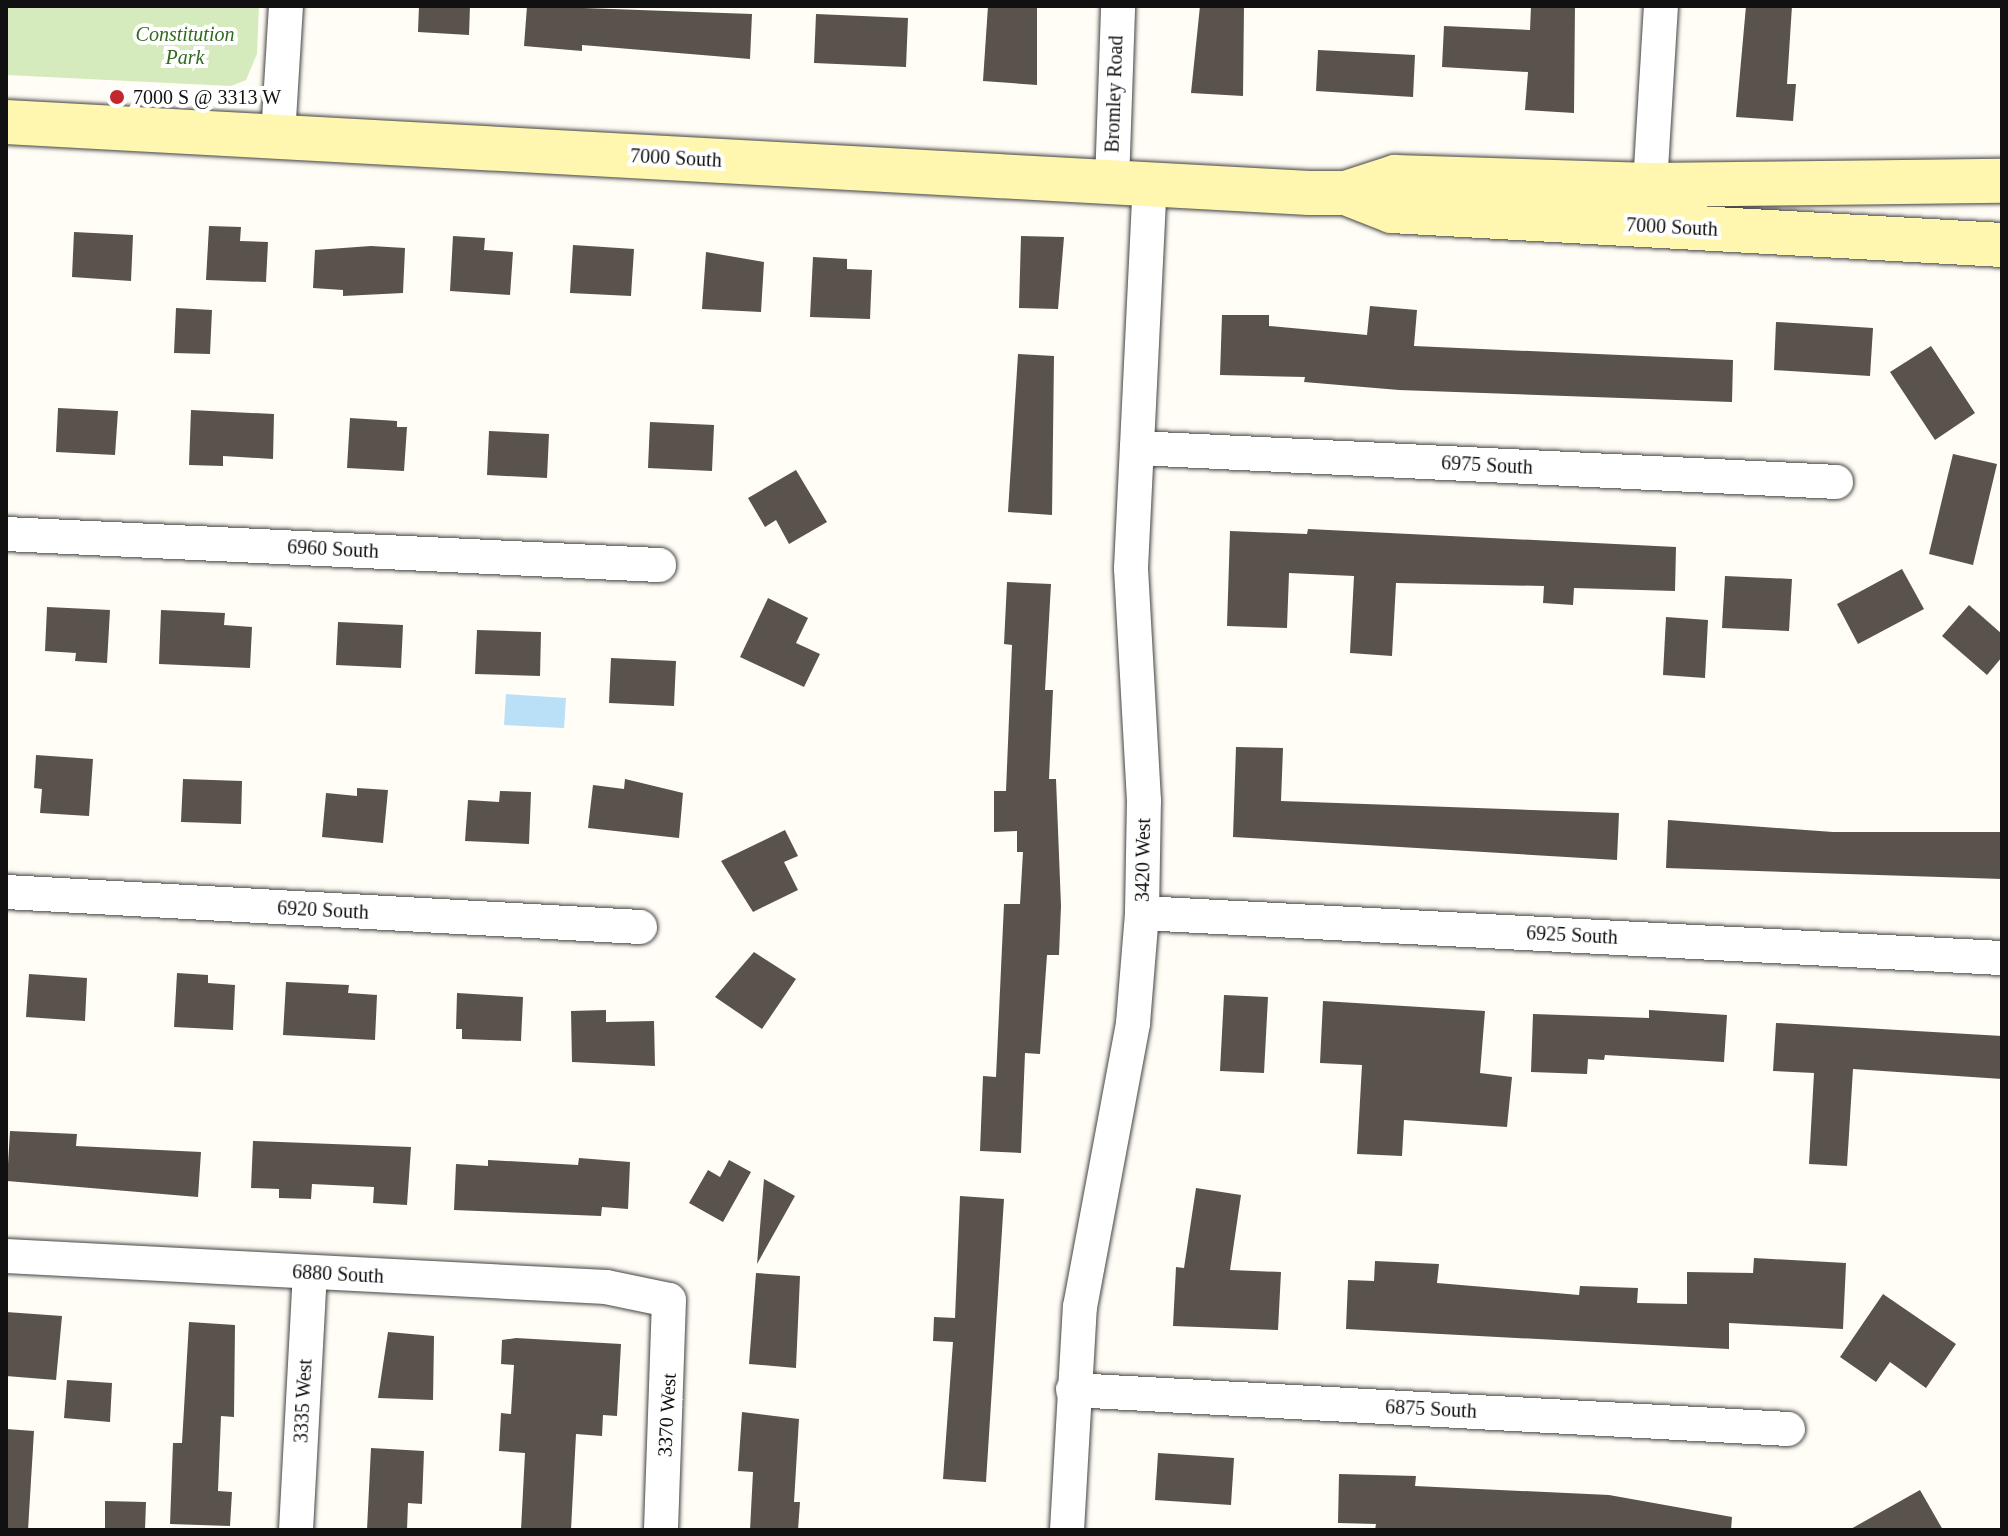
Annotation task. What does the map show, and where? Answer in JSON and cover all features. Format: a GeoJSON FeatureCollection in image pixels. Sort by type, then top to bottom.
{"type":"FeatureCollection","features":[{"type":"Feature","properties":{"kind":"main road","name":"7000 South"},"geometry":{"type":"LineString","coordinates":[[6,122],[1346,193],[1392,211],[2002,245]]}},
{"type":"Feature","properties":{"kind":"main road","name":"7000 South"},"geometry":{"type":"LineString","coordinates":[[1346,193],[1395,177],[1650,185],[2002,181]]}},
{"type":"Feature","properties":{"kind":"street"},"geometry":{"type":"LineString","coordinates":[[278,136],[286,6]]}},
{"type":"Feature","properties":{"kind":"street","name":"Bromley Road"},"geometry":{"type":"LineString","coordinates":[[1118,6],[1131,183]]}},
{"type":"Feature","properties":{"kind":"street"},"geometry":{"type":"LineString","coordinates":[[1650,185],[1661,6]]}},
{"type":"Feature","properties":{"kind":"street","name":"3420 West"},"geometry":{"type":"LineString","coordinates":[[1067,1530],[1080,1307],[1133,1023],[1142,913],[1144,801],[1131,568],[1137,448],[1131,183]]}},
{"type":"Feature","properties":{"kind":"street","name":"6975 South"},"geometry":{"type":"LineString","coordinates":[[1137,448],[1836,482]]}},
{"type":"Feature","properties":{"kind":"street","name":"6960 South"},"geometry":{"type":"LineString","coordinates":[[6,534],[659,565]]}},
{"type":"Feature","properties":{"kind":"street","name":"6920 South"},"geometry":{"type":"LineString","coordinates":[[6,892],[640,927]]}},
{"type":"Feature","properties":{"kind":"street","name":"6925 South"},"geometry":{"type":"LineString","coordinates":[[1142,913],[2002,958]]}},
{"type":"Feature","properties":{"kind":"street","name":"6880 South"},"geometry":{"type":"LineString","coordinates":[[6,1256],[606,1287],[669,1300]]}},
{"type":"Feature","properties":{"kind":"street","name":"3335 West"},"geometry":{"type":"LineString","coordinates":[[296,1530],[310,1273]]}},
{"type":"Feature","properties":{"kind":"street","name":"3370 West"},"geometry":{"type":"LineString","coordinates":[[661,1530],[669,1300]]}},
{"type":"Feature","properties":{"kind":"street","name":"6875 South"},"geometry":{"type":"LineString","coordinates":[[1073,1390],[1788,1429]]}},
{"type":"Feature","properties":{"kind":"green space","name":"Constitution Park"},"geometry":{"type":"Polygon","coordinates":[[[6,6],[259,6],[257,54],[246,80],[231,86],[6,75],[6,6]]]}},
{"type":"Feature","properties":{"kind":"water"},"geometry":{"type":"Polygon","coordinates":[[[506,694],[566,698],[564,728],[504,725],[506,694]]]}},
{"type":"Feature","properties":{"kind":"building"},"geometry":{"type":"Polygon","coordinates":[[[419,6],[470,6],[469,35],[418,32],[419,6]]]}},
{"type":"Feature","properties":{"kind":"building"},"geometry":{"type":"Polygon","coordinates":[[[527,6],[752,14],[750,59],[582,45],[582,51],[524,46],[527,6]]]}},
{"type":"Feature","properties":{"kind":"building"},"geometry":{"type":"Polygon","coordinates":[[[988,6],[1037,6],[1037,85],[983,81],[988,6]]]}},
{"type":"Feature","properties":{"kind":"building"},"geometry":{"type":"Polygon","coordinates":[[[1200,6],[1244,6],[1243,96],[1191,93],[1200,6]]]}},
{"type":"Feature","properties":{"kind":"building"},"geometry":{"type":"Polygon","coordinates":[[[1531,6],[1575,6],[1574,113],[1525,110],[1528,72],[1442,67],[1444,26],[1530,30],[1531,6]]]}},
{"type":"Feature","properties":{"kind":"building"},"geometry":{"type":"Polygon","coordinates":[[[1746,6],[1792,6],[1787,84],[1796,84],[1793,121],[1736,117],[1746,6]]]}},
{"type":"Feature","properties":{"kind":"building"},"geometry":{"type":"Polygon","coordinates":[[[816,14],[908,18],[906,67],[814,63],[816,14]]]}},
{"type":"Feature","properties":{"kind":"building"},"geometry":{"type":"Polygon","coordinates":[[[1318,50],[1415,55],[1413,97],[1316,91],[1318,50]]]}},
{"type":"Feature","properties":{"kind":"building"},"geometry":{"type":"Polygon","coordinates":[[[209,226],[241,227],[240,241],[268,242],[266,282],[206,280],[209,226]]]}},
{"type":"Feature","properties":{"kind":"building"},"geometry":{"type":"Polygon","coordinates":[[[74,232],[133,235],[131,281],[72,277],[74,232]]]}},
{"type":"Feature","properties":{"kind":"building"},"geometry":{"type":"Polygon","coordinates":[[[453,236],[485,238],[484,250],[513,252],[510,295],[450,291],[453,236]]]}},
{"type":"Feature","properties":{"kind":"building"},"geometry":{"type":"Polygon","coordinates":[[[1021,236],[1064,237],[1058,309],[1019,308],[1021,236]]]}},
{"type":"Feature","properties":{"kind":"building"},"geometry":{"type":"Polygon","coordinates":[[[573,245],[634,249],[631,296],[570,293],[573,245]]]}},
{"type":"Feature","properties":{"kind":"building"},"geometry":{"type":"Polygon","coordinates":[[[371,246],[405,248],[403,293],[343,296],[343,290],[313,288],[315,250],[371,246]]]}},
{"type":"Feature","properties":{"kind":"building"},"geometry":{"type":"Polygon","coordinates":[[[706,252],[764,262],[761,312],[702,309],[706,252]]]}},
{"type":"Feature","properties":{"kind":"building"},"geometry":{"type":"Polygon","coordinates":[[[813,257],[847,259],[847,269],[872,270],[870,319],[810,317],[813,257]]]}},
{"type":"Feature","properties":{"kind":"building"},"geometry":{"type":"Polygon","coordinates":[[[1370,306],[1417,310],[1414,346],[1733,360],[1732,402],[1399,390],[1304,382],[1305,377],[1220,375],[1222,315],[1269,315],[1269,326],[1367,335],[1370,306]]]}},
{"type":"Feature","properties":{"kind":"building"},"geometry":{"type":"Polygon","coordinates":[[[176,308],[212,310],[210,354],[174,353],[176,308]]]}},
{"type":"Feature","properties":{"kind":"building"},"geometry":{"type":"Polygon","coordinates":[[[1776,322],[1873,328],[1870,376],[1774,370],[1776,322]]]}},
{"type":"Feature","properties":{"kind":"building"},"geometry":{"type":"Polygon","coordinates":[[[1931,346],[1975,413],[1935,440],[1890,372],[1931,346]]]}},
{"type":"Feature","properties":{"kind":"building"},"geometry":{"type":"Polygon","coordinates":[[[1018,354],[1054,356],[1052,515],[1008,512],[1018,354]]]}},
{"type":"Feature","properties":{"kind":"building"},"geometry":{"type":"Polygon","coordinates":[[[58,408],[118,411],[115,455],[56,452],[58,408]]]}},
{"type":"Feature","properties":{"kind":"building"},"geometry":{"type":"Polygon","coordinates":[[[191,410],[274,414],[273,459],[223,456],[223,466],[189,465],[191,410]]]}},
{"type":"Feature","properties":{"kind":"building"},"geometry":{"type":"Polygon","coordinates":[[[350,418],[397,421],[397,427],[407,427],[404,471],[347,468],[350,418]]]}},
{"type":"Feature","properties":{"kind":"building"},"geometry":{"type":"Polygon","coordinates":[[[650,422],[714,425],[712,471],[648,468],[650,422]]]}},
{"type":"Feature","properties":{"kind":"building"},"geometry":{"type":"Polygon","coordinates":[[[489,431],[549,434],[547,478],[487,475],[489,431]]]}},
{"type":"Feature","properties":{"kind":"building"},"geometry":{"type":"Polygon","coordinates":[[[1953,454],[1997,464],[1973,565],[1929,554],[1953,454]]]}},
{"type":"Feature","properties":{"kind":"building"},"geometry":{"type":"Polygon","coordinates":[[[796,470],[827,522],[789,544],[776,520],[765,527],[748,498],[796,470]]]}},
{"type":"Feature","properties":{"kind":"building"},"geometry":{"type":"Polygon","coordinates":[[[1308,529],[1676,547],[1675,591],[1574,588],[1573,605],[1543,603],[1544,586],[1396,583],[1392,656],[1350,653],[1354,576],[1289,573],[1287,628],[1227,626],[1230,531],[1307,534],[1308,529]]]}},
{"type":"Feature","properties":{"kind":"building"},"geometry":{"type":"Polygon","coordinates":[[[1902,569],[1924,609],[1858,644],[1837,604],[1902,569]]]}},
{"type":"Feature","properties":{"kind":"building"},"geometry":{"type":"Polygon","coordinates":[[[1725,576],[1792,579],[1789,631],[1722,628],[1725,576]]]}},
{"type":"Feature","properties":{"kind":"building"},"geometry":{"type":"Polygon","coordinates":[[[1007,582],[1051,584],[1045,690],[1053,690],[1049,779],[1056,779],[1061,906],[1059,955],[1047,955],[1040,1054],[1025,1053],[1021,1153],[980,1151],[983,1076],[996,1077],[1004,904],[1020,904],[1023,852],[1017,852],[1017,831],[994,832],[994,791],[1006,791],[1012,645],[1004,644],[1007,582]]]}},
{"type":"Feature","properties":{"kind":"building"},"geometry":{"type":"Polygon","coordinates":[[[768,598],[808,618],[796,643],[820,654],[804,687],[740,657],[768,598]]]}},
{"type":"Feature","properties":{"kind":"building"},"geometry":{"type":"Polygon","coordinates":[[[1969,605],[2002,634],[2002,657],[1987,675],[1942,636],[1969,605]]]}},
{"type":"Feature","properties":{"kind":"building"},"geometry":{"type":"Polygon","coordinates":[[[47,607],[110,610],[107,663],[75,661],[76,653],[45,651],[47,607]]]}},
{"type":"Feature","properties":{"kind":"building"},"geometry":{"type":"Polygon","coordinates":[[[161,610],[225,613],[224,625],[252,627],[250,668],[159,664],[161,610]]]}},
{"type":"Feature","properties":{"kind":"building"},"geometry":{"type":"Polygon","coordinates":[[[1666,617],[1708,620],[1705,678],[1663,675],[1666,617]]]}},
{"type":"Feature","properties":{"kind":"building"},"geometry":{"type":"Polygon","coordinates":[[[338,622],[403,625],[401,668],[336,665],[338,622]]]}},
{"type":"Feature","properties":{"kind":"building"},"geometry":{"type":"Polygon","coordinates":[[[477,630],[541,632],[540,676],[475,674],[477,630]]]}},
{"type":"Feature","properties":{"kind":"building"},"geometry":{"type":"Polygon","coordinates":[[[611,658],[676,661],[674,706],[609,703],[611,658]]]}},
{"type":"Feature","properties":{"kind":"building"},"geometry":{"type":"Polygon","coordinates":[[[1236,747],[1283,748],[1281,801],[1619,813],[1617,860],[1233,837],[1236,747]]]}},
{"type":"Feature","properties":{"kind":"building"},"geometry":{"type":"Polygon","coordinates":[[[36,755],[93,759],[89,816],[40,813],[42,789],[34,788],[36,755]]]}},
{"type":"Feature","properties":{"kind":"building"},"geometry":{"type":"Polygon","coordinates":[[[183,779],[242,781],[241,824],[181,822],[183,779]]]}},
{"type":"Feature","properties":{"kind":"building"},"geometry":{"type":"Polygon","coordinates":[[[625,779],[683,793],[679,838],[588,828],[593,785],[624,789],[625,779]]]}},
{"type":"Feature","properties":{"kind":"building"},"geometry":{"type":"Polygon","coordinates":[[[357,788],[388,790],[383,843],[322,837],[326,793],[357,796],[357,788]]]}},
{"type":"Feature","properties":{"kind":"building"},"geometry":{"type":"Polygon","coordinates":[[[500,791],[531,792],[529,844],[465,841],[468,800],[499,802],[500,791]]]}},
{"type":"Feature","properties":{"kind":"building"},"geometry":{"type":"Polygon","coordinates":[[[1668,820],[1833,832],[2002,832],[2002,879],[1666,868],[1668,820]]]}},
{"type":"Feature","properties":{"kind":"building"},"geometry":{"type":"Polygon","coordinates":[[[785,830],[798,856],[784,862],[798,890],[753,912],[721,861],[785,830]]]}},
{"type":"Feature","properties":{"kind":"building"},"geometry":{"type":"Polygon","coordinates":[[[754,952],[796,979],[762,1029],[715,997],[754,952]]]}},
{"type":"Feature","properties":{"kind":"building"},"geometry":{"type":"Polygon","coordinates":[[[177,973],[208,975],[208,983],[235,985],[233,1030],[174,1027],[177,973]]]}},
{"type":"Feature","properties":{"kind":"building"},"geometry":{"type":"Polygon","coordinates":[[[29,974],[87,978],[85,1021],[26,1017],[29,974]]]}},
{"type":"Feature","properties":{"kind":"building"},"geometry":{"type":"Polygon","coordinates":[[[286,982],[349,985],[348,993],[377,995],[375,1040],[283,1035],[286,982]]]}},
{"type":"Feature","properties":{"kind":"building"},"geometry":{"type":"Polygon","coordinates":[[[457,993],[523,997],[521,1041],[462,1039],[462,1029],[456,1029],[457,993]]]}},
{"type":"Feature","properties":{"kind":"building"},"geometry":{"type":"Polygon","coordinates":[[[1224,995],[1268,997],[1264,1073],[1220,1071],[1224,995]]]}},
{"type":"Feature","properties":{"kind":"building"},"geometry":{"type":"Polygon","coordinates":[[[1323,1001],[1485,1011],[1480,1073],[1512,1077],[1507,1127],[1404,1120],[1402,1156],[1357,1154],[1362,1065],[1320,1063],[1323,1001]]]}},
{"type":"Feature","properties":{"kind":"building"},"geometry":{"type":"Polygon","coordinates":[[[606,1010],[606,1022],[654,1021],[655,1066],[572,1062],[571,1011],[606,1010]]]}},
{"type":"Feature","properties":{"kind":"building"},"geometry":{"type":"Polygon","coordinates":[[[1649,1010],[1727,1015],[1724,1062],[1605,1055],[1604,1060],[1588,1059],[1587,1074],[1531,1072],[1533,1014],[1649,1018],[1649,1010]]]}},
{"type":"Feature","properties":{"kind":"building"},"geometry":{"type":"Polygon","coordinates":[[[1776,1023],[2002,1036],[2002,1079],[1853,1069],[1847,1166],[1809,1164],[1814,1073],[1773,1071],[1776,1023]]]}},
{"type":"Feature","properties":{"kind":"building"},"geometry":{"type":"Polygon","coordinates":[[[10,1131],[77,1134],[76,1146],[201,1152],[198,1197],[7,1181],[10,1131]]]}},
{"type":"Feature","properties":{"kind":"building"},"geometry":{"type":"Polygon","coordinates":[[[253,1141],[411,1147],[407,1205],[373,1203],[374,1187],[312,1184],[311,1199],[279,1198],[279,1189],[251,1188],[253,1141]]]}},
{"type":"Feature","properties":{"kind":"building"},"geometry":{"type":"Polygon","coordinates":[[[579,1158],[630,1162],[628,1209],[602,1207],[601,1216],[454,1210],[456,1164],[488,1166],[488,1160],[578,1165],[579,1158]]]}},
{"type":"Feature","properties":{"kind":"building"},"geometry":{"type":"Polygon","coordinates":[[[729,1160],[751,1172],[723,1222],[689,1203],[708,1170],[720,1177],[729,1160]]]}},
{"type":"Feature","properties":{"kind":"building"},"geometry":{"type":"Polygon","coordinates":[[[764,1179],[795,1196],[757,1264],[764,1179]]]}},
{"type":"Feature","properties":{"kind":"building"},"geometry":{"type":"Polygon","coordinates":[[[1196,1188],[1241,1195],[1230,1270],[1281,1272],[1278,1330],[1173,1326],[1176,1267],[1184,1268],[1196,1188]]]}},
{"type":"Feature","properties":{"kind":"building"},"geometry":{"type":"Polygon","coordinates":[[[960,1196],[1004,1199],[986,1482],[943,1479],[953,1342],[933,1341],[934,1317],[955,1318],[960,1196]]]}},
{"type":"Feature","properties":{"kind":"building"},"geometry":{"type":"Polygon","coordinates":[[[1754,1258],[1846,1263],[1843,1329],[1729,1323],[1729,1349],[1346,1329],[1348,1280],[1374,1281],[1375,1261],[1439,1264],[1437,1283],[1579,1295],[1580,1286],[1638,1288],[1637,1303],[1687,1304],[1687,1272],[1753,1273],[1754,1258]]]}},
{"type":"Feature","properties":{"kind":"building"},"geometry":{"type":"Polygon","coordinates":[[[756,1273],[800,1276],[796,1368],[749,1364],[756,1273]]]}},
{"type":"Feature","properties":{"kind":"building"},"geometry":{"type":"Polygon","coordinates":[[[1883,1294],[1956,1344],[1926,1388],[1890,1362],[1876,1382],[1840,1357],[1883,1294]]]}},
{"type":"Feature","properties":{"kind":"building"},"geometry":{"type":"Polygon","coordinates":[[[6,1312],[62,1316],[56,1380],[6,1376],[6,1312]]]}},
{"type":"Feature","properties":{"kind":"building"},"geometry":{"type":"Polygon","coordinates":[[[189,1322],[235,1325],[234,1417],[221,1416],[218,1491],[232,1492],[230,1526],[170,1524],[173,1443],[182,1443],[189,1322]]]}},
{"type":"Feature","properties":{"kind":"building"},"geometry":{"type":"Polygon","coordinates":[[[388,1332],[434,1336],[433,1400],[378,1398],[388,1332]]]}},
{"type":"Feature","properties":{"kind":"building"},"geometry":{"type":"Polygon","coordinates":[[[516,1338],[621,1344],[617,1416],[603,1415],[602,1436],[576,1434],[571,1530],[521,1530],[525,1453],[499,1451],[501,1413],[511,1414],[514,1365],[501,1364],[502,1340],[516,1338]]]}},
{"type":"Feature","properties":{"kind":"building"},"geometry":{"type":"Polygon","coordinates":[[[67,1380],[112,1383],[110,1422],[64,1418],[67,1380]]]}},
{"type":"Feature","properties":{"kind":"building"},"geometry":{"type":"Polygon","coordinates":[[[742,1412],[799,1419],[794,1502],[800,1502],[798,1530],[750,1530],[753,1472],[738,1471],[742,1412]]]}},
{"type":"Feature","properties":{"kind":"building"},"geometry":{"type":"Polygon","coordinates":[[[6,1429],[34,1431],[28,1530],[6,1530],[6,1429]]]}},
{"type":"Feature","properties":{"kind":"building"},"geometry":{"type":"Polygon","coordinates":[[[371,1448],[424,1451],[422,1504],[408,1503],[407,1530],[367,1530],[371,1448]]]}},
{"type":"Feature","properties":{"kind":"building"},"geometry":{"type":"Polygon","coordinates":[[[1158,1453],[1234,1458],[1231,1505],[1155,1500],[1158,1453]]]}},
{"type":"Feature","properties":{"kind":"building"},"geometry":{"type":"Polygon","coordinates":[[[1339,1474],[1416,1476],[1415,1486],[1609,1495],[1732,1517],[1731,1530],[1375,1530],[1376,1524],[1338,1523],[1339,1474]]]}},
{"type":"Feature","properties":{"kind":"building"},"geometry":{"type":"Polygon","coordinates":[[[1920,1490],[1943,1530],[1849,1530],[1920,1490]]]}},
{"type":"Feature","properties":{"kind":"building"},"geometry":{"type":"Polygon","coordinates":[[[105,1501],[146,1502],[145,1530],[105,1530],[105,1501]]]}},
{"type":"Feature","properties":{"kind":"place","name":"7000 S @ 3313 W"},"geometry":{"type":"Point","coordinates":[117,97]}}]}
